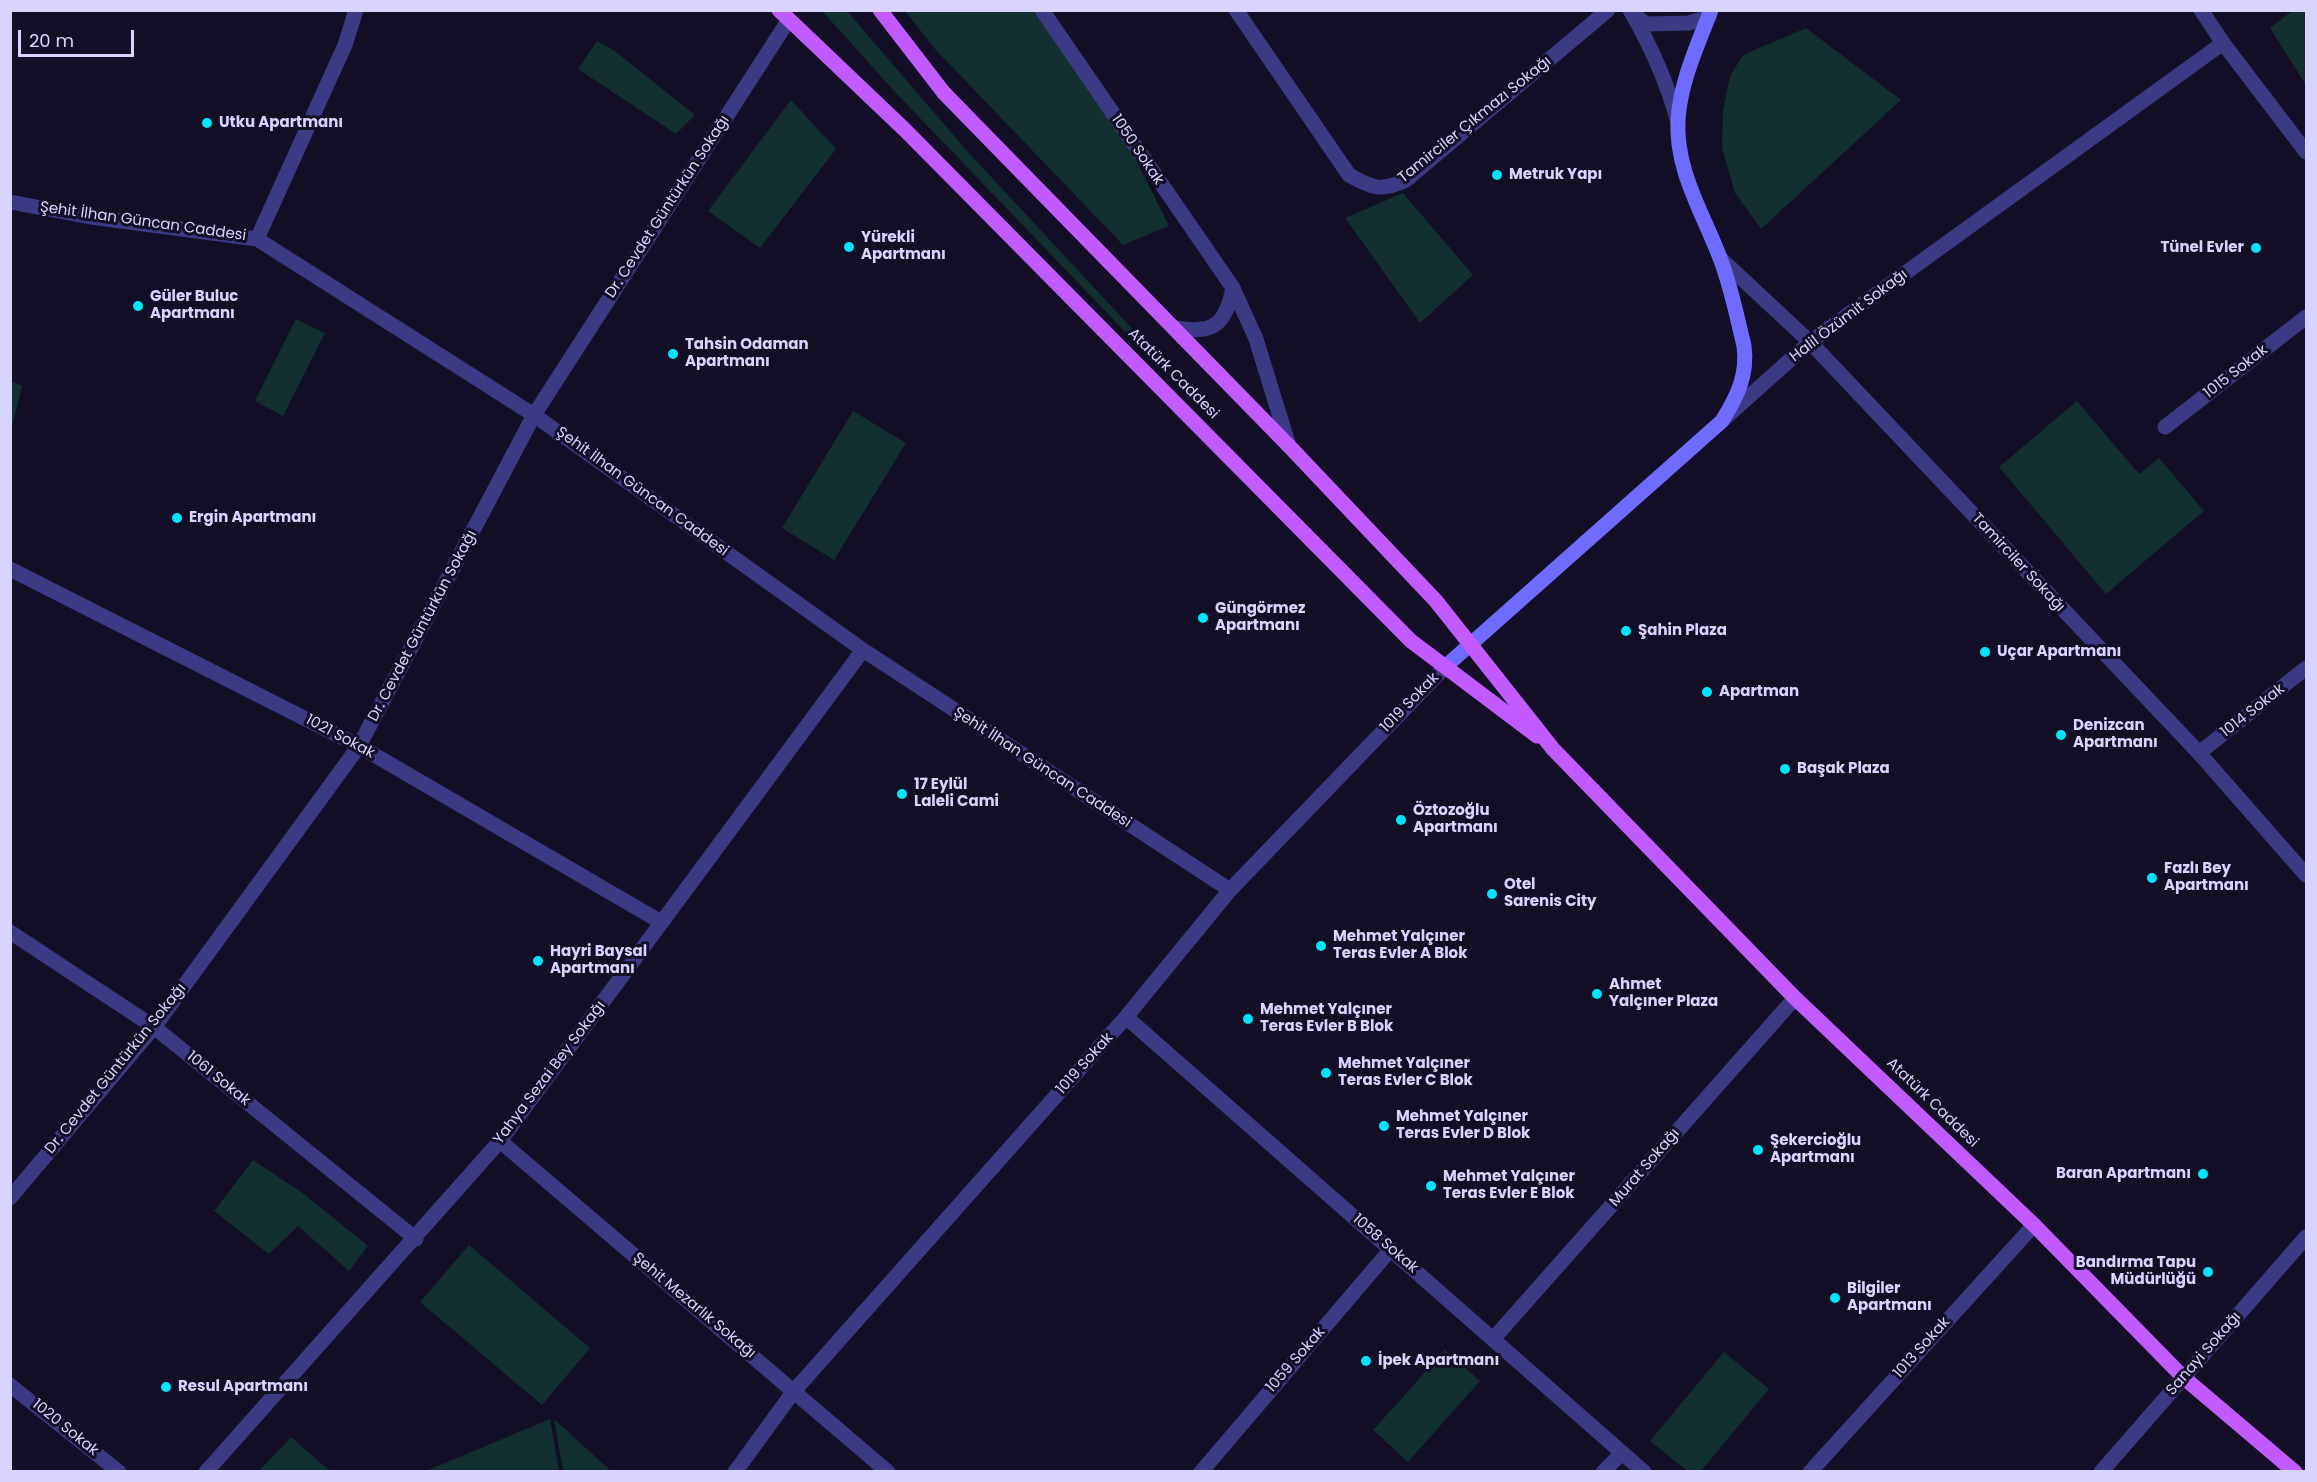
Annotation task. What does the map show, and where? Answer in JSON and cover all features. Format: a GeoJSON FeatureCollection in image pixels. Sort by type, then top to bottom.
{"type":"FeatureCollection","features":[{"type":"Feature","properties":{"kind":"main road","name":"Atatürk Caddesi"},"geometry":{"type":"LineString","coordinates":[[880,10],[944,93],[1175,328],[1436,601],[1553,749],[1795,998],[2034,1225],[2183,1377],[2295,1472]]}},
{"type":"Feature","properties":{"kind":"main road","name":"Tamirciler Sokağı"},"geometry":{"type":"LineString","coordinates":[[1710,14],[1690,60],[1678,122],[1682,160],[1694,202],[1721,259],[1746,358],[1741,386],[1722,421]]}},
{"type":"Feature","properties":{"kind":"main road","name":"Atatürk Caddesi"},"geometry":{"type":"LineString","coordinates":[[783,16],[905,130],[1411,641],[1553,749]]}},
{"type":"Feature","properties":{"kind":"main road","name":"Halil Özümit Sokağı"},"geometry":{"type":"LineString","coordinates":[[1446,666],[1722,421]]}},
{"type":"Feature","properties":{"kind":"street"},"geometry":{"type":"LineString","coordinates":[[257,239],[345,45],[356,10]]}},
{"type":"Feature","properties":{"kind":"street","name":"1050 Sokak"},"geometry":{"type":"LineString","coordinates":[[1042,10],[1233,288],[1256,339],[1289,446]]}},
{"type":"Feature","properties":{"kind":"street","name":"Tamirciler Çıkmazı Sokağı"},"geometry":{"type":"LineString","coordinates":[[1236,10],[1349,174],[1368,186],[1388,189],[1406,180],[1608,10]]}},
{"type":"Feature","properties":{"kind":"street"},"geometry":{"type":"LineString","coordinates":[[2201,10],[2223,43],[2307,152]]}},
{"type":"Feature","properties":{"kind":"street"},"geometry":{"type":"LineString","coordinates":[[1630,11],[1646,24],[1689,23],[1710,14]]}},
{"type":"Feature","properties":{"kind":"street"},"geometry":{"type":"LineString","coordinates":[[1630,11],[1660,68],[1678,122]]}},
{"type":"Feature","properties":{"kind":"street","name":"Dr. Cevdet Güntürkün Sokağı"},"geometry":{"type":"LineString","coordinates":[[10,1198],[154,1027],[359,746],[534,415],[783,16]]}},
{"type":"Feature","properties":{"kind":"street","name":"Halil Özümit Sokağı"},"geometry":{"type":"LineString","coordinates":[[1722,421],[1810,342],[2223,43]]}},
{"type":"Feature","properties":{"kind":"street","name":"Şehit İlhan Güncan Caddesi"},"geometry":{"type":"LineString","coordinates":[[10,202],[91,217],[257,239],[534,415],[863,650],[1230,890]]}},
{"type":"Feature","properties":{"kind":"street","name":"Tamirciler Sokağı"},"geometry":{"type":"LineString","coordinates":[[1721,259],[1810,342],[2199,753],[2307,875]]}},
{"type":"Feature","properties":{"kind":"street"},"geometry":{"type":"LineString","coordinates":[[1175,328],[1206,330],[1222,320],[1228,310],[1233,288]]}},
{"type":"Feature","properties":{"kind":"street","name":"1015 Sokak"},"geometry":{"type":"LineString","coordinates":[[2165,427],[2307,317]]}},
{"type":"Feature","properties":{"kind":"street","name":"1021 Sokak"},"geometry":{"type":"LineString","coordinates":[[10,569],[359,746],[661,922]]}},
{"type":"Feature","properties":{"kind":"street","name":"Yahya Sezai Bey Sokağı"},"geometry":{"type":"LineString","coordinates":[[206,1472],[416,1239],[500,1141],[863,650]]}},
{"type":"Feature","properties":{"kind":"street","name":"1019 Sokak"},"geometry":{"type":"LineString","coordinates":[[735,1472],[794,1391],[1126,1017],[1230,890],[1446,666]]}},
{"type":"Feature","properties":{"kind":"street","name":"1014 Sokak"},"geometry":{"type":"LineString","coordinates":[[2199,753],[2307,668]]}},
{"type":"Feature","properties":{"kind":"street","name":"1061 Sokak"},"geometry":{"type":"LineString","coordinates":[[10,932],[154,1027],[416,1239]]}},
{"type":"Feature","properties":{"kind":"street","name":"Murat Sokağı"},"geometry":{"type":"LineString","coordinates":[[1494,1338],[1795,998]]}},
{"type":"Feature","properties":{"kind":"street","name":"1058 Sokak"},"geometry":{"type":"LineString","coordinates":[[1126,1017],[1644,1472]]}},
{"type":"Feature","properties":{"kind":"street","name":"Şehit Mezarlık Sokağı"},"geometry":{"type":"LineString","coordinates":[[500,1141],[888,1472]]}},
{"type":"Feature","properties":{"kind":"street","name":"1013 Sokak"},"geometry":{"type":"LineString","coordinates":[[1810,1472],[2034,1225]]}},
{"type":"Feature","properties":{"kind":"street","name":"Sanayi Sokağı"},"geometry":{"type":"LineString","coordinates":[[2101,1472],[2307,1238]]}},
{"type":"Feature","properties":{"kind":"street","name":"1059 Sokak"},"geometry":{"type":"LineString","coordinates":[[1201,1472],[1391,1249]]}},
{"type":"Feature","properties":{"kind":"street","name":"1020 Sokak"},"geometry":{"type":"LineString","coordinates":[[10,1385],[119,1472]]}},
{"type":"Feature","properties":{"kind":"street"},"geometry":{"type":"LineString","coordinates":[[1603,1472],[1622,1453]]}},
{"type":"Feature","properties":{"kind":"green space"},"geometry":{"type":"Polygon","coordinates":[[[822,11],[847,11],[968,152],[1139,336],[1134,341],[895,92],[822,11]]]}},
{"type":"Feature","properties":{"kind":"green space"},"geometry":{"type":"Polygon","coordinates":[[[905,11],[1035,11],[1131,150],[1169,226],[1123,245],[935,49],[905,11]]]}},
{"type":"Feature","properties":{"kind":"green space"},"geometry":{"type":"Polygon","coordinates":[[[2292,11],[2306,11],[2306,85],[2270,28],[2292,11]]]}},
{"type":"Feature","properties":{"kind":"green space"},"geometry":{"type":"Polygon","coordinates":[[[1806,28],[1901,100],[1761,229],[1735,193],[1722,148],[1723,111],[1730,76],[1743,55],[1806,28]]]}},
{"type":"Feature","properties":{"kind":"green space"},"geometry":{"type":"Polygon","coordinates":[[[597,41],[615,51],[695,115],[676,134],[578,69],[597,41]]]}},
{"type":"Feature","properties":{"kind":"green space"},"geometry":{"type":"Polygon","coordinates":[[[791,100],[836,149],[760,248],[708,211],[791,100]]]}},
{"type":"Feature","properties":{"kind":"green space"},"geometry":{"type":"Polygon","coordinates":[[[1403,193],[1473,275],[1420,323],[1345,218],[1403,193]]]}},
{"type":"Feature","properties":{"kind":"green space"},"geometry":{"type":"Polygon","coordinates":[[[296,319],[325,333],[283,416],[255,401],[296,319]]]}},
{"type":"Feature","properties":{"kind":"green space"},"geometry":{"type":"Polygon","coordinates":[[[11,381],[22,386],[11,430],[11,381]]]}},
{"type":"Feature","properties":{"kind":"green space"},"geometry":{"type":"Polygon","coordinates":[[[2077,401],[2139,474],[2159,458],[2204,511],[2106,594],[1999,467],[2077,401]]]}},
{"type":"Feature","properties":{"kind":"green space"},"geometry":{"type":"Polygon","coordinates":[[[853,411],[906,443],[834,560],[782,528],[853,411]]]}},
{"type":"Feature","properties":{"kind":"green space"},"geometry":{"type":"Polygon","coordinates":[[[253,1160],[304,1194],[368,1246],[349,1271],[298,1226],[269,1254],[214,1211],[253,1160]]]}},
{"type":"Feature","properties":{"kind":"green space"},"geometry":{"type":"Polygon","coordinates":[[[469,1245],[590,1348],[542,1405],[420,1302],[469,1245]]]}},
{"type":"Feature","properties":{"kind":"green space"},"geometry":{"type":"Polygon","coordinates":[[[1445,1350],[1480,1381],[1408,1462],[1373,1430],[1445,1350]]]}},
{"type":"Feature","properties":{"kind":"green space"},"geometry":{"type":"Polygon","coordinates":[[[1724,1352],[1769,1389],[1701,1471],[1687,1471],[1650,1441],[1724,1352]]]}},
{"type":"Feature","properties":{"kind":"green space"},"geometry":{"type":"Polygon","coordinates":[[[550,1419],[559,1471],[426,1471],[550,1419]]]}},
{"type":"Feature","properties":{"kind":"green space"},"geometry":{"type":"Polygon","coordinates":[[[554,1419],[611,1471],[563,1471],[554,1419]]]}},
{"type":"Feature","properties":{"kind":"green space"},"geometry":{"type":"Polygon","coordinates":[[[291,1437],[330,1471],[259,1471],[291,1437]]]}},
{"type":"Feature","properties":{"kind":"place","name":"Utku Apartmanı"},"geometry":{"type":"Point","coordinates":[207,123]}},
{"type":"Feature","properties":{"kind":"place","name":"Metruk Yapı"},"geometry":{"type":"Point","coordinates":[1497,175]}},
{"type":"Feature","properties":{"kind":"place","name":"Yürekli Apartmanı"},"geometry":{"type":"Point","coordinates":[849,247]}},
{"type":"Feature","properties":{"kind":"place","name":"Tünel Evler"},"geometry":{"type":"Point","coordinates":[2256,248]}},
{"type":"Feature","properties":{"kind":"place","name":"Güler Buluc Apartmanı"},"geometry":{"type":"Point","coordinates":[138,306]}},
{"type":"Feature","properties":{"kind":"place","name":"Tahsin Odaman Apartmanı"},"geometry":{"type":"Point","coordinates":[673,354]}},
{"type":"Feature","properties":{"kind":"place","name":"Ergin Apartmanı"},"geometry":{"type":"Point","coordinates":[177,518]}},
{"type":"Feature","properties":{"kind":"place","name":"Güngörmez Apartmanı"},"geometry":{"type":"Point","coordinates":[1203,618]}},
{"type":"Feature","properties":{"kind":"place","name":"Şahin Plaza"},"geometry":{"type":"Point","coordinates":[1626,631]}},
{"type":"Feature","properties":{"kind":"place","name":"Uçar Apartmanı"},"geometry":{"type":"Point","coordinates":[1985,652]}},
{"type":"Feature","properties":{"kind":"place","name":"Apartman"},"geometry":{"type":"Point","coordinates":[1707,692]}},
{"type":"Feature","properties":{"kind":"place","name":"Denizcan Apartmanı"},"geometry":{"type":"Point","coordinates":[2061,735]}},
{"type":"Feature","properties":{"kind":"place","name":"Başak Plaza"},"geometry":{"type":"Point","coordinates":[1785,769]}},
{"type":"Feature","properties":{"kind":"place","name":"17 Eylül Laleli Cami"},"geometry":{"type":"Point","coordinates":[902,794]}},
{"type":"Feature","properties":{"kind":"place","name":"Öztozoğlu Apartmanı"},"geometry":{"type":"Point","coordinates":[1401,820]}},
{"type":"Feature","properties":{"kind":"place","name":"Fazlı Bey Apartmanı"},"geometry":{"type":"Point","coordinates":[2152,878]}},
{"type":"Feature","properties":{"kind":"place","name":"Otel Sarenis City"},"geometry":{"type":"Point","coordinates":[1492,894]}},
{"type":"Feature","properties":{"kind":"place","name":"Mehmet Yalçıner Teras Evler A Blok"},"geometry":{"type":"Point","coordinates":[1321,946]}},
{"type":"Feature","properties":{"kind":"place","name":"Hayri Baysal Apartmanı"},"geometry":{"type":"Point","coordinates":[538,961]}},
{"type":"Feature","properties":{"kind":"place","name":"Ahmet Yalçıner Plaza"},"geometry":{"type":"Point","coordinates":[1597,994]}},
{"type":"Feature","properties":{"kind":"place","name":"Mehmet Yalçıner Teras Evler B Blok"},"geometry":{"type":"Point","coordinates":[1248,1019]}},
{"type":"Feature","properties":{"kind":"place","name":"Mehmet Yalçıner Teras Evler C Blok"},"geometry":{"type":"Point","coordinates":[1326,1073]}},
{"type":"Feature","properties":{"kind":"place","name":"Mehmet Yalçıner Teras Evler D Blok"},"geometry":{"type":"Point","coordinates":[1384,1126]}},
{"type":"Feature","properties":{"kind":"place","name":"Şekercioğlu Apartmanı"},"geometry":{"type":"Point","coordinates":[1758,1150]}},
{"type":"Feature","properties":{"kind":"place","name":"Baran Apartmanı"},"geometry":{"type":"Point","coordinates":[2203,1174]}},
{"type":"Feature","properties":{"kind":"place","name":"Mehmet Yalçıner Teras Evler E Blok"},"geometry":{"type":"Point","coordinates":[1431,1186]}},
{"type":"Feature","properties":{"kind":"place","name":"Bandırma Tapu Müdürlüğü"},"geometry":{"type":"Point","coordinates":[2208,1272]}},
{"type":"Feature","properties":{"kind":"place","name":"Bilgiler Apartmanı"},"geometry":{"type":"Point","coordinates":[1835,1298]}},
{"type":"Feature","properties":{"kind":"place","name":"İpek Apartmanı"},"geometry":{"type":"Point","coordinates":[1366,1361]}},
{"type":"Feature","properties":{"kind":"place","name":"Resul Apartmanı"},"geometry":{"type":"Point","coordinates":[166,1387]}}]}
